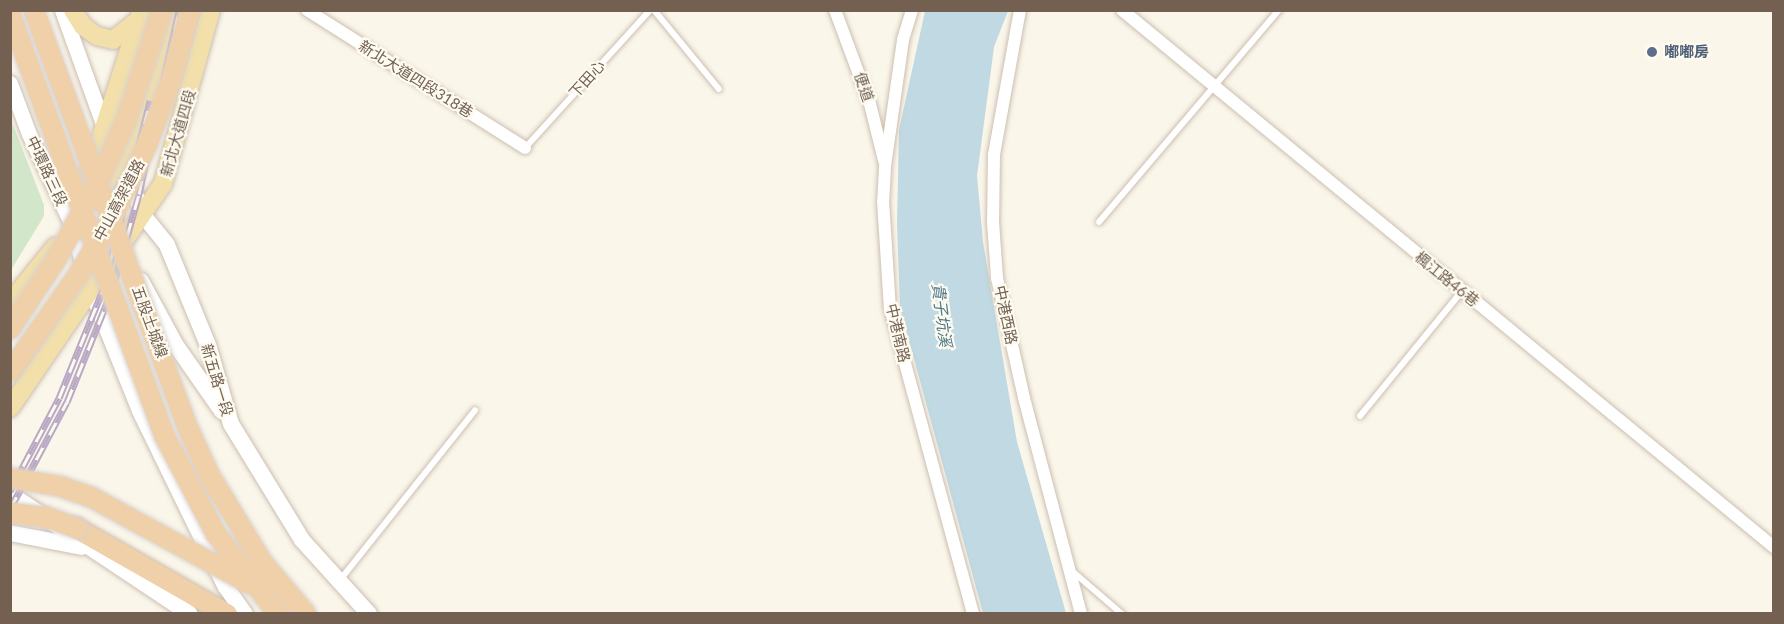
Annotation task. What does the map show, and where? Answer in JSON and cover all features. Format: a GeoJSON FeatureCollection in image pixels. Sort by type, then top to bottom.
{"type":"FeatureCollection","features":[{"type":"Feature","properties":{"kind":"highway","name":"五股土城線"},"geometry":{"type":"LineString","coordinates":[[34,10],[188,426],[210,476],[262,562],[306,614]]}},
{"type":"Feature","properties":{"kind":"highway","name":"中山高架道路"},"geometry":{"type":"LineString","coordinates":[[10,329],[57,258],[102,174],[128,118],[162,10]]}},
{"type":"Feature","properties":{"kind":"highway","name":"中山高架道路"},"geometry":{"type":"LineString","coordinates":[[10,372],[80,272],[116,210],[152,134],[171,81],[190,10]]}},
{"type":"Feature","properties":{"kind":"highway","name":"五股土城線"},"geometry":{"type":"LineString","coordinates":[[10,14],[165,436],[216,534],[278,614]]}},
{"type":"Feature","properties":{"kind":"highway"},"geometry":{"type":"LineString","coordinates":[[10,478],[59,486],[91,497],[306,614]]}},
{"type":"Feature","properties":{"kind":"highway"},"geometry":{"type":"LineString","coordinates":[[10,513],[49,518],[75,528],[227,614]]}},
{"type":"Feature","properties":{"kind":"main road"},"geometry":{"type":"LineString","coordinates":[[73,10],[90,31],[113,40],[140,15]]}},
{"type":"Feature","properties":{"kind":"main road"},"geometry":{"type":"LineString","coordinates":[[10,303],[121,159],[155,88],[175,10]]}},
{"type":"Feature","properties":{"kind":"main road","name":"新北大道四段"},"geometry":{"type":"LineString","coordinates":[[10,408],[163,184],[211,10]]}},
{"type":"Feature","properties":{"kind":"main road"},"geometry":{"type":"LineString","coordinates":[[140,15],[118,90],[103,124],[72,225],[91,289],[140,411],[226,586],[245,614]]}},
{"type":"Feature","properties":{"kind":"main road","name":"新五路一段"},"geometry":{"type":"LineString","coordinates":[[103,124],[121,159],[143,215],[167,245],[208,345],[231,424],[302,540],[338,583],[369,614]]}},
{"type":"Feature","properties":{"kind":"main road"},"geometry":{"type":"LineString","coordinates":[[121,159],[121,245],[175,344],[231,424]]}},
{"type":"Feature","properties":{"kind":"main road"},"geometry":{"type":"LineString","coordinates":[[72,225],[121,245]]}},
{"type":"Feature","properties":{"kind":"main road"},"geometry":{"type":"LineString","coordinates":[[10,494],[88,549],[190,614]]}},
{"type":"Feature","properties":{"kind":"main road"},"geometry":{"type":"LineString","coordinates":[[10,533],[88,549]]}},
{"type":"Feature","properties":{"kind":"street"},"geometry":{"type":"LineString","coordinates":[[62,10],[103,124]]}},
{"type":"Feature","properties":{"kind":"street","name":"新北大道四段318巷"},"geometry":{"type":"LineString","coordinates":[[307,10],[370,44],[525,148]]}},
{"type":"Feature","properties":{"kind":"street","name":"便道"},"geometry":{"type":"LineString","coordinates":[[835,10],[870,104],[885,167]]}},
{"type":"Feature","properties":{"kind":"street","name":"中港南路"},"geometry":{"type":"LineString","coordinates":[[912,10],[903,40],[885,167],[883,201],[890,308],[973,614]]}},
{"type":"Feature","properties":{"kind":"street","name":"中港西路"},"geometry":{"type":"LineString","coordinates":[[1020,10],[994,154],[993,222],[997,278],[1024,398],[1081,614]]}},
{"type":"Feature","properties":{"kind":"street","name":"楓江路46巷"},"geometry":{"type":"LineString","coordinates":[[1122,10],[1773,547]]}},
{"type":"Feature","properties":{"kind":"street","name":"中環路三段"},"geometry":{"type":"LineString","coordinates":[[10,83],[29,134],[72,225]]}},
{"type":"Feature","properties":{"kind":"lane","name":"下田心"},"geometry":{"type":"LineString","coordinates":[[525,148],[652,10],[719,89]]}},
{"type":"Feature","properties":{"kind":"lane"},"geometry":{"type":"LineString","coordinates":[[1099,222],[1213,85],[1280,10]]}},
{"type":"Feature","properties":{"kind":"lane"},"geometry":{"type":"LineString","coordinates":[[1360,416],[1462,291]]}},
{"type":"Feature","properties":{"kind":"lane"},"geometry":{"type":"LineString","coordinates":[[338,583],[475,410]]}},
{"type":"Feature","properties":{"kind":"lane"},"geometry":{"type":"LineString","coordinates":[[1071,570],[1122,614]]}},
{"type":"Feature","properties":{"kind":"green space"},"geometry":{"type":"Polygon","coordinates":[[[10,117],[44,205],[44,216],[11,270],[10,117]]]}},
{"type":"Feature","properties":{"kind":"water","name":"貴子坑溪"},"geometry":{"type":"Polygon","coordinates":[[[925,11],[1008,11],[994,47],[977,176],[983,242],[1017,442],[1066,613],[983,613],[900,307],[897,224],[899,130],[925,11]]]}},
{"type":"Feature","properties":{"kind":"railway"},"geometry":{"type":"LineString","coordinates":[[10,509],[67,402],[112,290],[139,194],[179,10]]}},
{"type":"Feature","properties":{"kind":"railway"},"geometry":{"type":"LineString","coordinates":[[10,491],[59,398],[104,287],[150,101]]}},
{"type":"Feature","properties":{"kind":"place","name":"嘟嘟房"},"geometry":{"type":"Point","coordinates":[1652,52]}}]}
